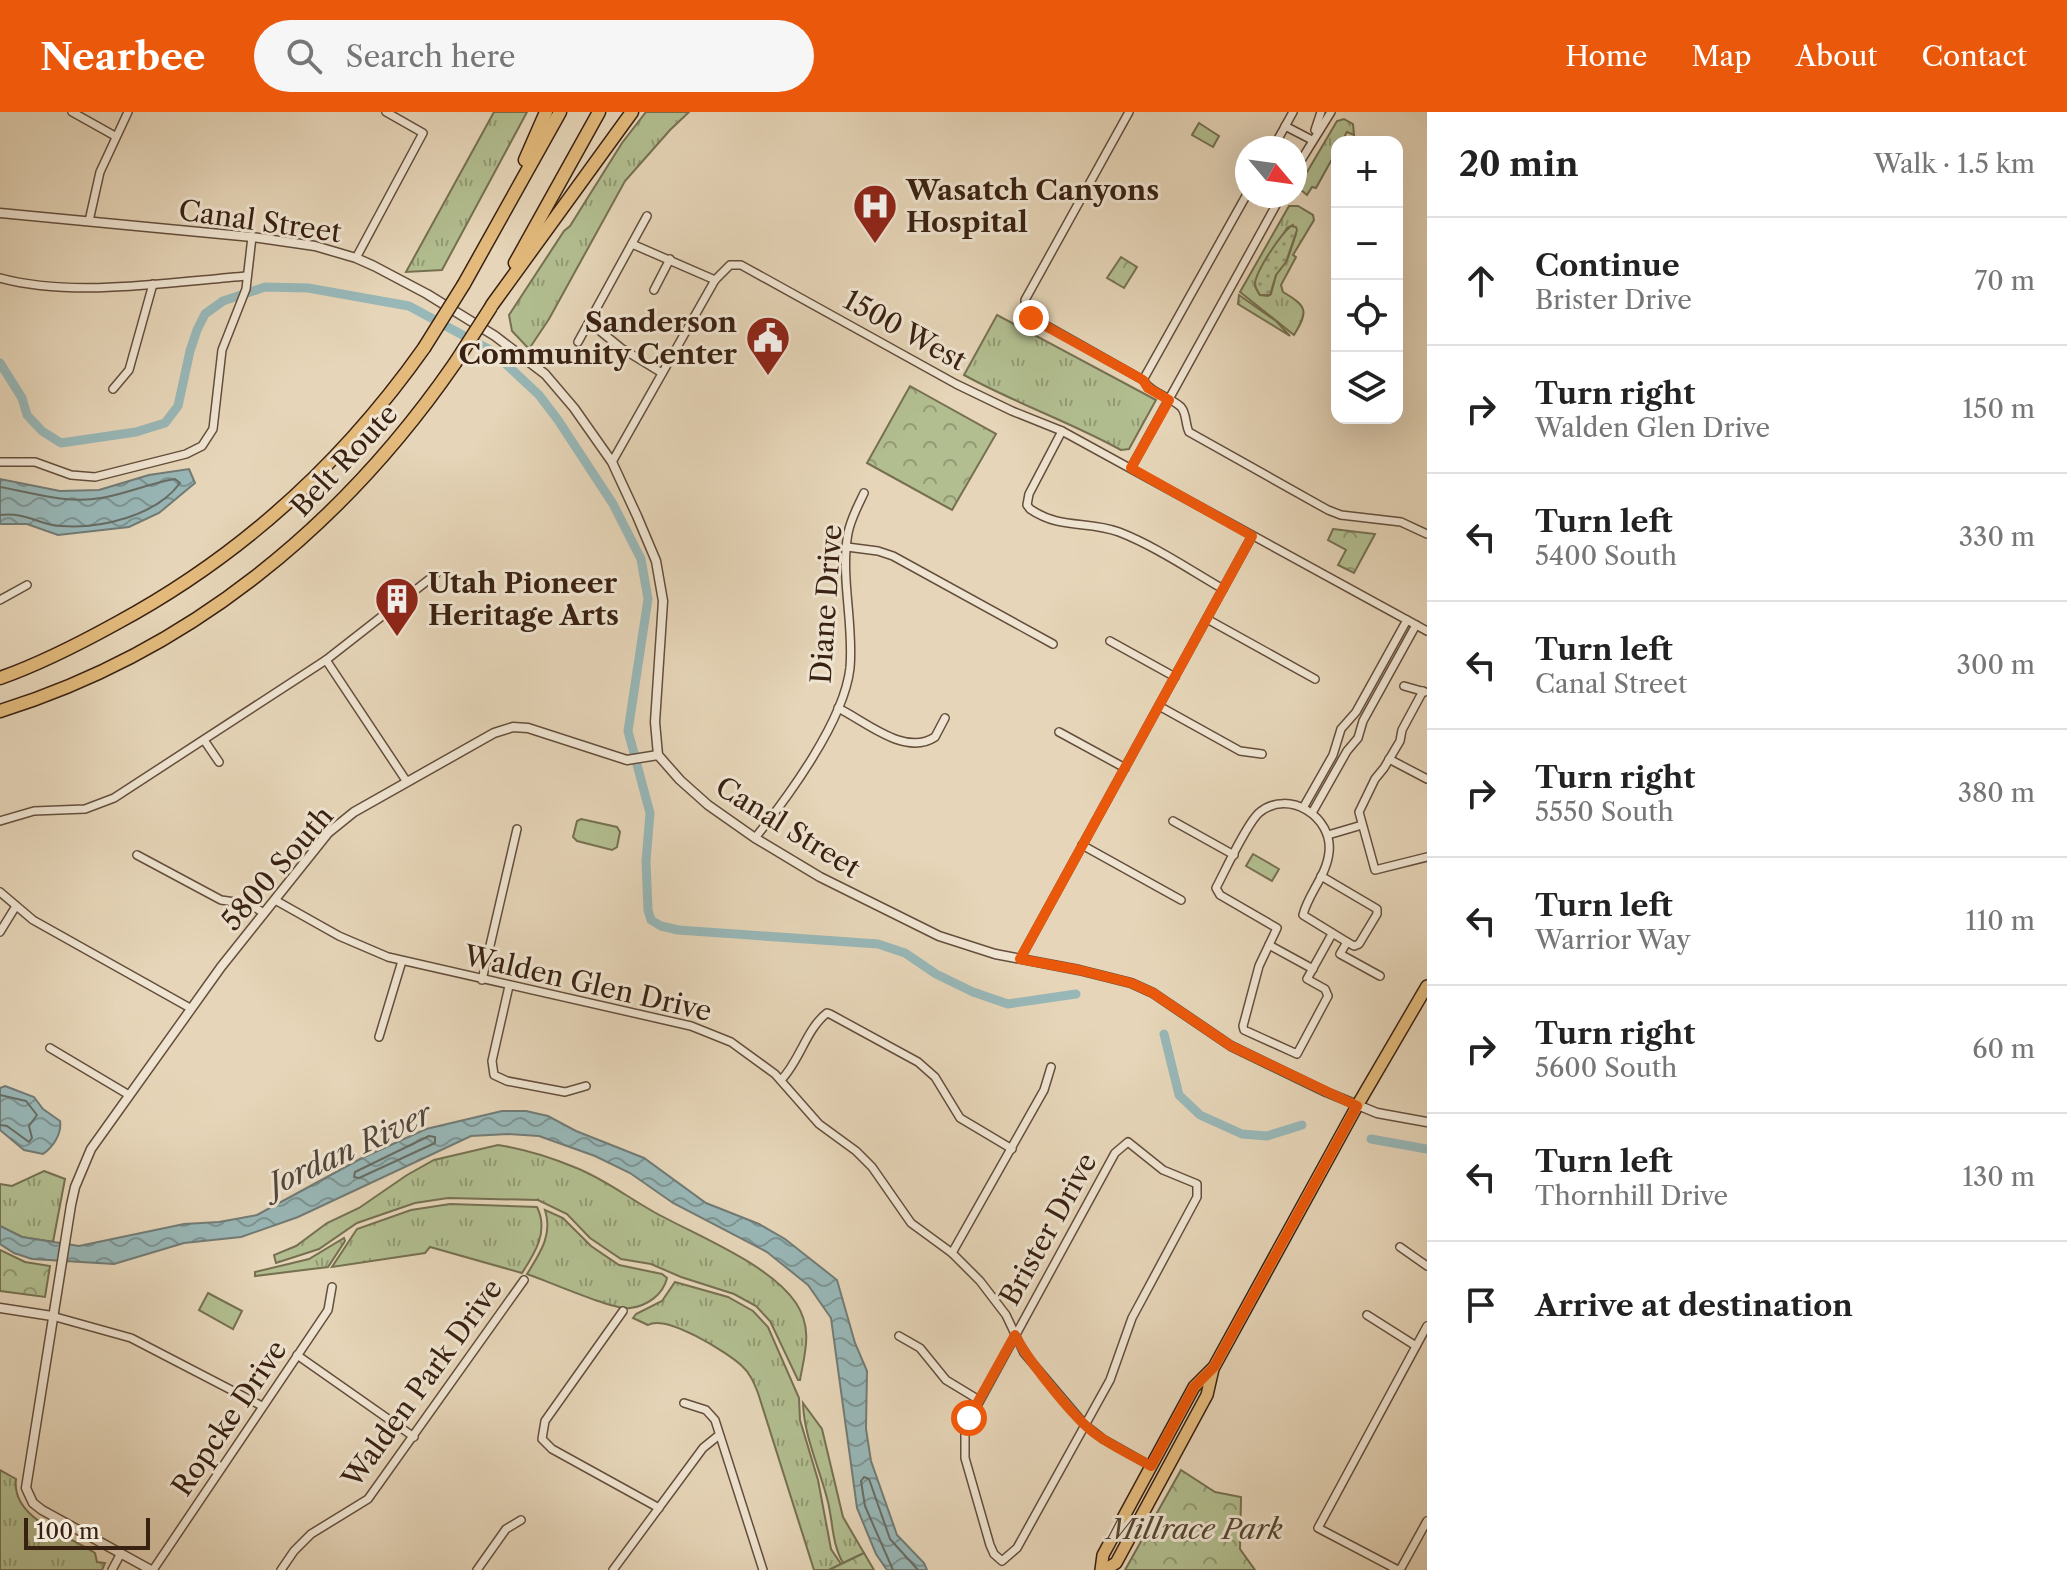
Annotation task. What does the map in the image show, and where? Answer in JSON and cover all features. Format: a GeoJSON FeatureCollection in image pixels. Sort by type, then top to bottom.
{"type":"FeatureCollection","features":[{"type":"Feature","properties":{"kind":"highway"},"geometry":{"type":"LineString","coordinates":[[493,232],[546,112]]}},
{"type":"Feature","properties":{"kind":"highway","name":"Belt Route"},"geometry":{"type":"LineString","coordinates":[[0,678],[145,608],[236,547],[298,495],[340,453],[388,397],[424,348],[464,284],[560,112]]}},
{"type":"Feature","properties":{"kind":"highway","name":"Belt Route"},"geometry":{"type":"LineString","coordinates":[[0,711],[77,683],[126,659],[213,607],[297,544],[349,495],[419,416],[455,363],[491,306],[599,112]]}},
{"type":"Feature","properties":{"kind":"highway"},"geometry":{"type":"LineString","coordinates":[[491,306],[632,112]]}},
{"type":"Feature","properties":{"kind":"main road"},"geometry":{"type":"LineString","coordinates":[[1214,1367],[1194,1387],[1103,1555],[1103,1570],[1116,1563],[1207,1395],[1214,1367],[1357,1106],[1427,986]]}},
{"type":"Feature","properties":{"kind":"street"},"geometry":{"type":"LineString","coordinates":[[72,112],[115,136]]}},
{"type":"Feature","properties":{"kind":"street"},"geometry":{"type":"LineString","coordinates":[[89,221],[100,172],[128,112]]}},
{"type":"Feature","properties":{"kind":"street"},"geometry":{"type":"LineString","coordinates":[[356,258],[423,133],[386,112]]}},
{"type":"Feature","properties":{"kind":"street"},"geometry":{"type":"LineString","coordinates":[[1129,112],[1025,300],[1024,308],[1031,318],[1143,380],[1148,388],[1183,410],[1189,432],[1328,510],[1341,515],[1401,522],[1427,534]]}},
{"type":"Feature","properties":{"kind":"street"},"geometry":{"type":"LineString","coordinates":[[1280,136],[1293,112]]}},
{"type":"Feature","properties":{"kind":"street"},"geometry":{"type":"LineString","coordinates":[[1312,140],[1321,112]]}},
{"type":"Feature","properties":{"kind":"street"},"geometry":{"type":"LineString","coordinates":[[1307,149],[1331,112]]}},
{"type":"Feature","properties":{"kind":"street"},"geometry":{"type":"LineString","coordinates":[[1285,126],[1312,140]]}},
{"type":"Feature","properties":{"kind":"street"},"geometry":{"type":"LineString","coordinates":[[1143,380],[1239,208]]}},
{"type":"Feature","properties":{"kind":"street"},"geometry":{"type":"LineString","coordinates":[[1131,468],[1274,208]]}},
{"type":"Feature","properties":{"kind":"street","name":"Canal Street"},"geometry":{"type":"LineString","coordinates":[[0,213],[315,246],[356,258],[453,310],[529,360],[559,390],[612,462],[651,549],[661,588],[662,629],[654,735],[658,755],[708,805],[755,838],[829,882],[904,920],[957,943],[1131,983],[1153,993],[1231,1046],[1357,1106],[1392,1117],[1427,1122]]}},
{"type":"Feature","properties":{"kind":"street"},"geometry":{"type":"LineString","coordinates":[[578,342],[647,216]]}},
{"type":"Feature","properties":{"kind":"street"},"geometry":{"type":"LineString","coordinates":[[0,462],[35,462],[71,475],[95,477],[195,451],[213,429],[222,350],[246,289],[252,237]]}},
{"type":"Feature","properties":{"kind":"street"},"geometry":{"type":"LineString","coordinates":[[612,462],[715,280],[632,244]]}},
{"type":"Feature","properties":{"kind":"street"},"geometry":{"type":"LineString","coordinates":[[654,290],[670,259]]}},
{"type":"Feature","properties":{"kind":"street","name":"1500 West"},"geometry":{"type":"LineString","coordinates":[[715,280],[730,265],[749,269],[987,400],[1062,431],[1427,631]]}},
{"type":"Feature","properties":{"kind":"street"},"geometry":{"type":"LineString","coordinates":[[0,278],[81,287],[247,276]]}},
{"type":"Feature","properties":{"kind":"street"},"geometry":{"type":"LineString","coordinates":[[113,389],[129,370],[153,284]]}},
{"type":"Feature","properties":{"kind":"street"},"geometry":{"type":"LineString","coordinates":[[589,322],[621,348],[662,373]]}},
{"type":"Feature","properties":{"kind":"street"},"geometry":{"type":"LineString","coordinates":[[1062,431],[1032,488],[1027,505],[1053,522],[1101,527],[1122,533],[1223,589]]}},
{"type":"Feature","properties":{"kind":"street","name":"Diane Drive"},"geometry":{"type":"LineString","coordinates":[[755,838],[794,789],[838,708],[846,687],[850,656],[847,547],[849,527],[864,493]]}},
{"type":"Feature","properties":{"kind":"street"},"geometry":{"type":"LineString","coordinates":[[1020,959],[1252,536]]}},
{"type":"Feature","properties":{"kind":"street"},"geometry":{"type":"LineString","coordinates":[[847,547],[893,556],[1053,644]]}},
{"type":"Feature","properties":{"kind":"street"},"geometry":{"type":"LineString","coordinates":[[0,821],[34,811],[76,810],[105,802],[326,660],[436,574]]}},
{"type":"Feature","properties":{"kind":"street"},"geometry":{"type":"LineString","coordinates":[[0,600],[27,585]]}},
{"type":"Feature","properties":{"kind":"street"},"geometry":{"type":"LineString","coordinates":[[1207,619],[1315,679]]}},
{"type":"Feature","properties":{"kind":"street"},"geometry":{"type":"LineString","coordinates":[[1308,810],[1341,729],[1356,712],[1407,620]]}},
{"type":"Feature","properties":{"kind":"street"},"geometry":{"type":"LineString","coordinates":[[1308,810],[1358,738],[1363,721],[1416,625]]}},
{"type":"Feature","properties":{"kind":"street"},"geometry":{"type":"LineString","coordinates":[[1110,641],[1175,677]]}},
{"type":"Feature","properties":{"kind":"street"},"geometry":{"type":"LineString","coordinates":[[326,660],[407,782]]}},
{"type":"Feature","properties":{"kind":"street"},"geometry":{"type":"LineString","coordinates":[[1404,686],[1425,692],[1359,808],[1375,870],[1427,857]]}},
{"type":"Feature","properties":{"kind":"street"},"geometry":{"type":"LineString","coordinates":[[1159,706],[1240,751],[1262,754]]}},
{"type":"Feature","properties":{"kind":"street"},"geometry":{"type":"LineString","coordinates":[[838,708],[898,740],[915,744],[926,743],[935,737],[945,718]]}},
{"type":"Feature","properties":{"kind":"street","name":"5800 South"},"geometry":{"type":"LineString","coordinates":[[121,1553],[42,1510],[27,1495],[26,1478],[66,1234],[75,1187],[91,1149],[190,1008],[264,913],[328,833],[354,812],[494,733],[513,727],[528,728],[627,760],[658,755]]}},
{"type":"Feature","properties":{"kind":"street"},"geometry":{"type":"LineString","coordinates":[[1059,732],[1125,768]]}},
{"type":"Feature","properties":{"kind":"street"},"geometry":{"type":"LineString","coordinates":[[204,740],[219,762]]}},
{"type":"Feature","properties":{"kind":"street"},"geometry":{"type":"LineString","coordinates":[[1389,759],[1427,779]]}},
{"type":"Feature","properties":{"kind":"street"},"geometry":{"type":"LineString","coordinates":[[1321,876],[1377,909],[1359,944],[1354,946],[1303,915],[1330,851],[1323,824],[1308,810],[1285,805],[1261,811],[1234,855],[1217,891],[1277,928],[1259,966],[1243,1026],[1247,1031],[1297,1054],[1328,996],[1325,989],[1307,979],[1332,934]]}},
{"type":"Feature","properties":{"kind":"street"},"geometry":{"type":"LineString","coordinates":[[1173,821],[1234,855]]}},
{"type":"Feature","properties":{"kind":"street"},"geometry":{"type":"LineString","coordinates":[[1328,835],[1362,825]]}},
{"type":"Feature","properties":{"kind":"street"},"geometry":{"type":"LineString","coordinates":[[482,980],[517,829]]}},
{"type":"Feature","properties":{"kind":"street"},"geometry":{"type":"LineString","coordinates":[[1082,845],[1181,900]]}},
{"type":"Feature","properties":{"kind":"street"},"geometry":{"type":"LineString","coordinates":[[137,855],[221,900],[249,904],[264,913]]}},
{"type":"Feature","properties":{"kind":"street"},"geometry":{"type":"LineString","coordinates":[[0,892],[38,923],[190,1008]]}},
{"type":"Feature","properties":{"kind":"street","name":"Walden Glen Drive"},"geometry":{"type":"LineString","coordinates":[[275,900],[350,942],[402,961],[702,1030],[750,1053],[781,1080],[819,1124],[872,1167],[911,1223],[952,1253],[998,1303],[1024,1353],[1085,1425],[1151,1466]]}},
{"type":"Feature","properties":{"kind":"street"},"geometry":{"type":"LineString","coordinates":[[0,932],[16,906]]}},
{"type":"Feature","properties":{"kind":"street"},"geometry":{"type":"LineString","coordinates":[[1347,942],[1340,954],[1380,976]]}},
{"type":"Feature","properties":{"kind":"street"},"geometry":{"type":"LineString","coordinates":[[1269,945],[1313,969]]}},
{"type":"Feature","properties":{"kind":"street"},"geometry":{"type":"LineString","coordinates":[[379,1037],[402,961]]}},
{"type":"Feature","properties":{"kind":"street"},"geometry":{"type":"LineString","coordinates":[[509,986],[492,1061],[494,1075],[507,1081],[565,1092],[586,1086]]}},
{"type":"Feature","properties":{"kind":"street"},"geometry":{"type":"LineString","coordinates":[[781,1080],[793,1067],[821,1017],[830,1014],[925,1067],[935,1077],[960,1118],[1012,1149]]}},
{"type":"Feature","properties":{"kind":"street"},"geometry":{"type":"LineString","coordinates":[[50,1048],[129,1095]]}},
{"type":"Feature","properties":{"kind":"street"},"geometry":{"type":"LineString","coordinates":[[952,1253],[1044,1090],[1051,1067]]}},
{"type":"Feature","properties":{"kind":"street","name":"Brister Drive"},"geometry":{"type":"LineString","coordinates":[[1128,1142],[1163,1170],[1197,1184],[1196,1201],[1137,1307],[1112,1376],[1017,1548],[1002,1561],[990,1545],[964,1452],[965,1428],[1015,1335],[1115,1153],[1128,1142]]}},
{"type":"Feature","properties":{"kind":"street"},"geometry":{"type":"LineString","coordinates":[[1400,1247],[1427,1266]]}},
{"type":"Feature","properties":{"kind":"street","name":"Walden Park Drive"},"geometry":{"type":"LineString","coordinates":[[281,1570],[311,1534],[368,1499],[524,1280]]}},
{"type":"Feature","properties":{"kind":"street","name":"Ropcke Drive"},"geometry":{"type":"LineString","coordinates":[[152,1570],[328,1310],[332,1287]]}},
{"type":"Feature","properties":{"kind":"street"},"geometry":{"type":"LineString","coordinates":[[0,1308],[52,1316],[131,1338],[262,1406]]}},
{"type":"Feature","properties":{"kind":"street"},"geometry":{"type":"LineString","coordinates":[[623,1311],[545,1421],[542,1439],[552,1449],[659,1508]]}},
{"type":"Feature","properties":{"kind":"street"},"geometry":{"type":"LineString","coordinates":[[1367,1315],[1416,1346]]}},
{"type":"Feature","properties":{"kind":"street"},"geometry":{"type":"LineString","coordinates":[[1427,1326],[1318,1528],[1399,1570],[1427,1521]]}},
{"type":"Feature","properties":{"kind":"street"},"geometry":{"type":"LineString","coordinates":[[899,1336],[920,1348],[946,1380],[979,1400]]}},
{"type":"Feature","properties":{"kind":"street"},"geometry":{"type":"LineString","coordinates":[[297,1355],[414,1437]]}},
{"type":"Feature","properties":{"kind":"street"},"geometry":{"type":"LineString","coordinates":[[684,1403],[706,1410],[715,1420],[763,1570]]}},
{"type":"Feature","properties":{"kind":"street"},"geometry":{"type":"LineString","coordinates":[[613,1570],[703,1448],[719,1435]]}},
{"type":"Feature","properties":{"kind":"street"},"geometry":{"type":"LineString","coordinates":[[477,1570],[506,1529],[521,1520]]}},
{"type":"Feature","properties":{"kind":"street"},"geometry":{"type":"LineString","coordinates":[[112,1570],[121,1553],[152,1570]]}},
{"type":"Feature","properties":{"kind":"green space"},"geometry":{"type":"Polygon","coordinates":[[[494,112],[527,112],[442,270],[406,272],[494,112]]]}},
{"type":"Feature","properties":{"kind":"green space"},"geometry":{"type":"Polygon","coordinates":[[[646,112],[689,112],[625,181],[549,319],[529,349],[512,331],[509,315],[622,143],[646,112]]]}},
{"type":"Feature","properties":{"kind":"green space"},"geometry":{"type":"Polygon","coordinates":[[[1344,119],[1353,124],[1354,135],[1347,132],[1345,136],[1331,136],[1331,161],[1316,188],[1312,187],[1307,195],[1307,172],[1337,121],[1344,119]]]}},
{"type":"Feature","properties":{"kind":"green space"},"geometry":{"type":"Polygon","coordinates":[[[1199,123],[1219,136],[1213,147],[1192,135],[1199,123]]]}},
{"type":"Feature","properties":{"kind":"green space"},"geometry":{"type":"Polygon","coordinates":[[[1288,208],[1301,208],[1313,215],[1314,220],[1293,255],[1296,257],[1281,285],[1283,292],[1297,301],[1303,310],[1302,320],[1294,335],[1240,292],[1288,208]],[[1293,225],[1287,228],[1258,275],[1255,286],[1260,295],[1271,294],[1276,275],[1288,258],[1296,234],[1293,225]]]}},
{"type":"Feature","properties":{"kind":"green space"},"geometry":{"type":"Polygon","coordinates":[[[1291,226],[1297,230],[1286,262],[1276,275],[1270,295],[1260,295],[1255,283],[1260,269],[1291,226]]]}},
{"type":"Feature","properties":{"kind":"green space"},"geometry":{"type":"Polygon","coordinates":[[[1121,257],[1137,267],[1124,288],[1107,278],[1121,257]]]}},
{"type":"Feature","properties":{"kind":"green space"},"geometry":{"type":"Polygon","coordinates":[[[1239,295],[1276,321],[1290,336],[1238,304],[1239,295]]]}},
{"type":"Feature","properties":{"kind":"green space"},"geometry":{"type":"Polygon","coordinates":[[[997,315],[1156,400],[1129,449],[1121,450],[964,375],[997,315]]]}},
{"type":"Feature","properties":{"kind":"green space"},"geometry":{"type":"Polygon","coordinates":[[[910,386],[996,434],[952,510],[867,463],[910,386]]]}},
{"type":"Feature","properties":{"kind":"green space"},"geometry":{"type":"Polygon","coordinates":[[[1333,529],[1375,534],[1354,573],[1338,565],[1346,550],[1328,540],[1333,529]]]}},
{"type":"Feature","properties":{"kind":"green space"},"geometry":{"type":"Polygon","coordinates":[[[581,819],[617,827],[620,832],[617,847],[612,850],[577,841],[573,837],[577,821],[581,819]]]}},
{"type":"Feature","properties":{"kind":"green space"},"geometry":{"type":"Polygon","coordinates":[[[1253,854],[1279,869],[1272,881],[1246,866],[1253,854]]]}},
{"type":"Feature","properties":{"kind":"green space"},"geometry":{"type":"Polygon","coordinates":[[[498,1145],[537,1154],[585,1171],[769,1276],[796,1303],[804,1322],[806,1341],[800,1380],[770,1321],[756,1306],[734,1294],[651,1264],[621,1259],[590,1238],[567,1214],[538,1200],[448,1198],[415,1203],[357,1223],[319,1249],[276,1263],[274,1255],[296,1246],[327,1223],[359,1208],[434,1160],[498,1145]]]}},
{"type":"Feature","properties":{"kind":"green space"},"geometry":{"type":"Polygon","coordinates":[[[44,1171],[65,1179],[53,1242],[22,1237],[0,1226],[0,1184],[12,1186],[44,1171]]]}},
{"type":"Feature","properties":{"kind":"green space"},"geometry":{"type":"Polygon","coordinates":[[[450,1204],[537,1207],[541,1233],[536,1250],[522,1273],[430,1247],[425,1253],[332,1267],[357,1229],[411,1210],[450,1204]]]}},
{"type":"Feature","properties":{"kind":"green space"},"geometry":{"type":"Polygon","coordinates":[[[545,1210],[563,1218],[591,1246],[619,1265],[662,1274],[667,1278],[662,1290],[642,1305],[622,1308],[527,1274],[546,1236],[545,1210]]]}},
{"type":"Feature","properties":{"kind":"green space"},"geometry":{"type":"Polygon","coordinates":[[[344,1238],[328,1267],[255,1276],[255,1272],[309,1259],[344,1238]]]}},
{"type":"Feature","properties":{"kind":"green space"},"geometry":{"type":"Polygon","coordinates":[[[0,1250],[25,1262],[50,1266],[45,1297],[0,1291],[0,1250]]]}},
{"type":"Feature","properties":{"kind":"green space"},"geometry":{"type":"Polygon","coordinates":[[[675,1282],[728,1297],[753,1311],[768,1327],[799,1398],[800,1420],[818,1480],[831,1549],[841,1564],[829,1570],[814,1570],[758,1393],[745,1369],[682,1329],[657,1323],[648,1325],[633,1318],[662,1301],[675,1282]]]}},
{"type":"Feature","properties":{"kind":"green space"},"geometry":{"type":"Polygon","coordinates":[[[208,1293],[242,1311],[233,1329],[199,1310],[208,1293]]]}},
{"type":"Feature","properties":{"kind":"green space"},"geometry":{"type":"Polygon","coordinates":[[[803,1403],[822,1429],[843,1517],[864,1553],[843,1563],[809,1441],[803,1403]]]}},
{"type":"Feature","properties":{"kind":"green space"},"geometry":{"type":"Polygon","coordinates":[[[0,1470],[16,1479],[22,1505],[32,1515],[95,1553],[97,1562],[105,1563],[102,1570],[0,1570],[0,1470]]]}},
{"type":"Feature","properties":{"kind":"green space","name":"Millrace Park"},"geometry":{"type":"Polygon","coordinates":[[[1181,1470],[1215,1492],[1241,1497],[1240,1549],[1255,1570],[1125,1570],[1181,1470]]]}},
{"type":"Feature","properties":{"kind":"green space"},"geometry":{"type":"Polygon","coordinates":[[[864,1553],[874,1570],[829,1570],[864,1553]]]}},
{"type":"Feature","properties":{"kind":"water"},"geometry":{"type":"Polygon","coordinates":[[[189,469],[195,483],[159,513],[129,527],[58,535],[27,524],[0,524],[0,479],[60,491],[99,490],[149,475],[189,469]]]}},
{"type":"Feature","properties":{"kind":"water"},"geometry":{"type":"Polygon","coordinates":[[[5,1086],[34,1097],[43,1109],[60,1121],[56,1140],[43,1154],[24,1150],[0,1130],[0,1088],[5,1086]]]}},
{"type":"Feature","properties":{"kind":"water"},"geometry":{"type":"Polygon","coordinates":[[[502,1111],[526,1111],[548,1116],[576,1131],[644,1158],[706,1203],[759,1224],[785,1239],[837,1280],[855,1343],[867,1371],[866,1429],[871,1461],[897,1535],[927,1570],[887,1570],[876,1554],[857,1508],[831,1318],[808,1285],[767,1252],[673,1203],[630,1173],[595,1156],[539,1136],[471,1136],[298,1217],[241,1237],[184,1243],[114,1264],[32,1259],[0,1244],[0,1226],[22,1237],[79,1246],[184,1224],[257,1215],[362,1158],[426,1129],[502,1111]]]}},
{"type":"Feature","properties":{"kind":"waterway"},"geometry":{"type":"LineString","coordinates":[[0,363],[22,398],[27,415],[42,431],[61,443],[136,432],[165,423],[178,406],[190,351],[205,314],[223,301],[265,287],[308,288],[409,306],[492,351],[539,395],[558,420],[613,504],[641,559],[648,599],[628,731],[650,813],[646,861],[651,920],[678,930],[878,944],[905,953],[936,974],[973,992],[1008,1004],[1076,994]]}},
{"type":"Feature","properties":{"kind":"waterway"},"geometry":{"type":"LineString","coordinates":[[1164,1034],[1179,1095],[1200,1115],[1242,1134],[1267,1136],[1302,1125]]}},
{"type":"Feature","properties":{"kind":"waterway"},"geometry":{"type":"LineString","coordinates":[[1371,1139],[1427,1149]]}},
{"type":"Feature","properties":{"kind":"place","name":"Wasatch Canyons Hospital"},"geometry":{"type":"Point","coordinates":[875,245]}},
{"type":"Feature","properties":{"kind":"place","name":"Sanderson Community Center"},"geometry":{"type":"Point","coordinates":[768,377]}},
{"type":"Feature","properties":{"kind":"place","name":"Utah Pioneer Heritage Arts"},"geometry":{"type":"Point","coordinates":[397,638]}},
{"type":"Feature","properties":{"kind":"route"},"geometry":{"type":"LineString","coordinates":[[969,1418],[1015,1335],[1024,1353],[1085,1425],[1151,1466],[1194,1387],[1214,1367],[1357,1106],[1231,1046],[1153,993],[1131,983],[1020,959],[1252,536],[1131,468],[1169,400],[1148,388],[1143,380],[1031,318]]}},
{"type":"Feature","properties":{"kind":"water label","name":"Jordan River"},"geometry":{"type":"Point","coordinates":[350,1149]}}]}
